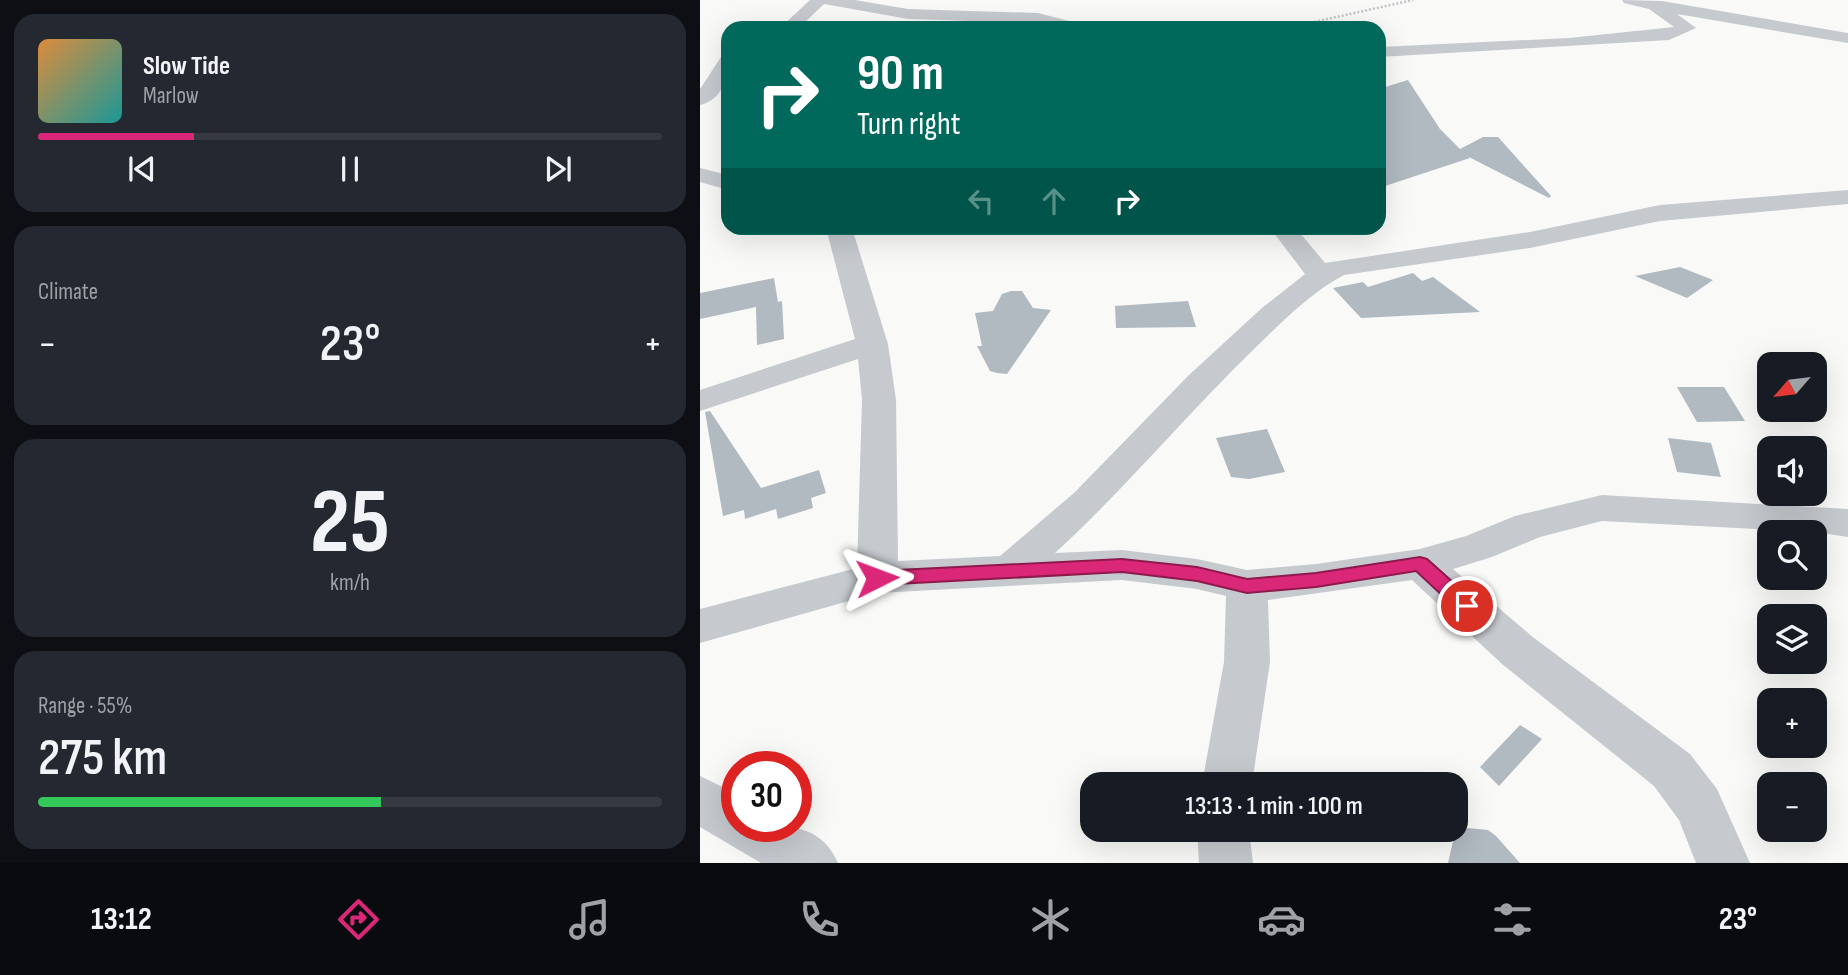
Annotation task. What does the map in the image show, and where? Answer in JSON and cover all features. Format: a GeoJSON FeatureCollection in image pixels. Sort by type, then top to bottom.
{"type":"FeatureCollection","features":[{"type":"Feature","properties":{"kind":"street"},"geometry":{"type":"LineString","coordinates":[[796,21],[819,0]]}},
{"type":"Feature","properties":{"kind":"street"},"geometry":{"type":"LineString","coordinates":[[827,0],[908,14],[1028,18],[1043,21]]}},
{"type":"Feature","properties":{"kind":"street"},"geometry":{"type":"LineString","coordinates":[[1630,0],[1848,38]]}},
{"type":"Feature","properties":{"kind":"street"},"geometry":{"type":"LineString","coordinates":[[1386,52],[1569,43],[1669,35],[1687,28],[1654,5]]}},
{"type":"Feature","properties":{"kind":"street"},"geometry":{"type":"LineString","coordinates":[[700,99],[712,89],[721,74]]}},
{"type":"Feature","properties":{"kind":"street"},"geometry":{"type":"LineString","coordinates":[[700,175],[721,181]]}},
{"type":"Feature","properties":{"kind":"street"},"geometry":{"type":"LineString","coordinates":[[1010,571],[1087,502],[1200,382],[1273,314],[1321,276],[1352,265],[1530,240],[1660,213],[1848,197]]}},
{"type":"Feature","properties":{"kind":"street"},"geometry":{"type":"LineString","coordinates":[[836,235],[872,344],[878,400],[877,578]]}},
{"type":"Feature","properties":{"kind":"street"},"geometry":{"type":"LineString","coordinates":[[1289,235],[1321,276]]}},
{"type":"Feature","properties":{"kind":"street"},"geometry":{"type":"LineString","coordinates":[[700,401],[872,344]]}},
{"type":"Feature","properties":{"kind":"street"},"geometry":{"type":"LineString","coordinates":[[700,626],[877,578],[1122,565],[1197,574],[1247,586],[1316,580],[1420,564],[1478,547],[1529,526],[1602,508],[1659,509],[1848,523]]}},
{"type":"Feature","properties":{"kind":"street"},"geometry":{"type":"LineString","coordinates":[[1420,564],[1518,651],[1672,770],[1699,806],[1723,863]]}},
{"type":"Feature","properties":{"kind":"street"},"geometry":{"type":"LineString","coordinates":[[1229,772],[1247,662],[1247,586]]}},
{"type":"Feature","properties":{"kind":"street"},"geometry":{"type":"LineString","coordinates":[[700,800],[721,812]]}},
{"type":"Feature","properties":{"kind":"street"},"geometry":{"type":"LineString","coordinates":[[774,842],[811,863]]}},
{"type":"Feature","properties":{"kind":"street"},"geometry":{"type":"LineString","coordinates":[[1224,842],[1226,863]]}},
{"type":"Feature","properties":{"kind":"path"},"geometry":{"type":"LineString","coordinates":[[1318,21],[1413,0]]}},
{"type":"Feature","properties":{"kind":"building"},"geometry":{"type":"Polygon","coordinates":[[[1408,80],[1440,129],[1460,149],[1483,137],[1498,137],[1551,196],[1549,198],[1467,156],[1470,158],[1386,186],[1386,87],[1408,80]]]}},
{"type":"Feature","properties":{"kind":"building"},"geometry":{"type":"Polygon","coordinates":[[[1680,267],[1713,280],[1687,298],[1635,276],[1680,267]]]}},
{"type":"Feature","properties":{"kind":"building"},"geometry":{"type":"Polygon","coordinates":[[[1413,273],[1422,281],[1433,277],[1480,312],[1361,318],[1333,288],[1363,282],[1368,287],[1413,273]]]}},
{"type":"Feature","properties":{"kind":"building"},"geometry":{"type":"Polygon","coordinates":[[[774,278],[778,302],[782,301],[784,339],[757,345],[756,307],[700,319],[700,293],[774,278]]]}},
{"type":"Feature","properties":{"kind":"building"},"geometry":{"type":"Polygon","coordinates":[[[1022,291],[1033,308],[1051,310],[1007,374],[997,373],[990,371],[977,346],[982,346],[975,313],[993,311],[1002,294],[1022,291]]]}},
{"type":"Feature","properties":{"kind":"building"},"geometry":{"type":"Polygon","coordinates":[[[1188,301],[1196,327],[1116,328],[1115,306],[1188,301]]]}},
{"type":"Feature","properties":{"kind":"building"},"geometry":{"type":"Polygon","coordinates":[[[1677,387],[1724,387],[1745,421],[1697,422],[1677,387]]]}},
{"type":"Feature","properties":{"kind":"building"},"geometry":{"type":"Polygon","coordinates":[[[710,411],[761,488],[819,470],[826,493],[811,498],[813,508],[778,519],[776,509],[745,519],[744,510],[723,516],[705,412],[710,411]]]}},
{"type":"Feature","properties":{"kind":"building"},"geometry":{"type":"Polygon","coordinates":[[[1267,429],[1285,472],[1249,479],[1231,477],[1216,438],[1267,429]]]}},
{"type":"Feature","properties":{"kind":"building"},"geometry":{"type":"Polygon","coordinates":[[[1668,438],[1711,443],[1721,477],[1677,472],[1668,438]]]}},
{"type":"Feature","properties":{"kind":"building"},"geometry":{"type":"Polygon","coordinates":[[[1520,725],[1542,739],[1499,786],[1480,767],[1520,725]]]}},
{"type":"Feature","properties":{"kind":"building"},"geometry":{"type":"Polygon","coordinates":[[[1468,828],[1488,830],[1520,863],[1448,863],[1453,842],[1468,842],[1468,828]]]}},
{"type":"Feature","properties":{"kind":"route"},"geometry":{"type":"LineString","coordinates":[[877,578],[1122,565],[1197,574],[1247,586],[1316,580],[1420,564],[1467,606]]}}]}
